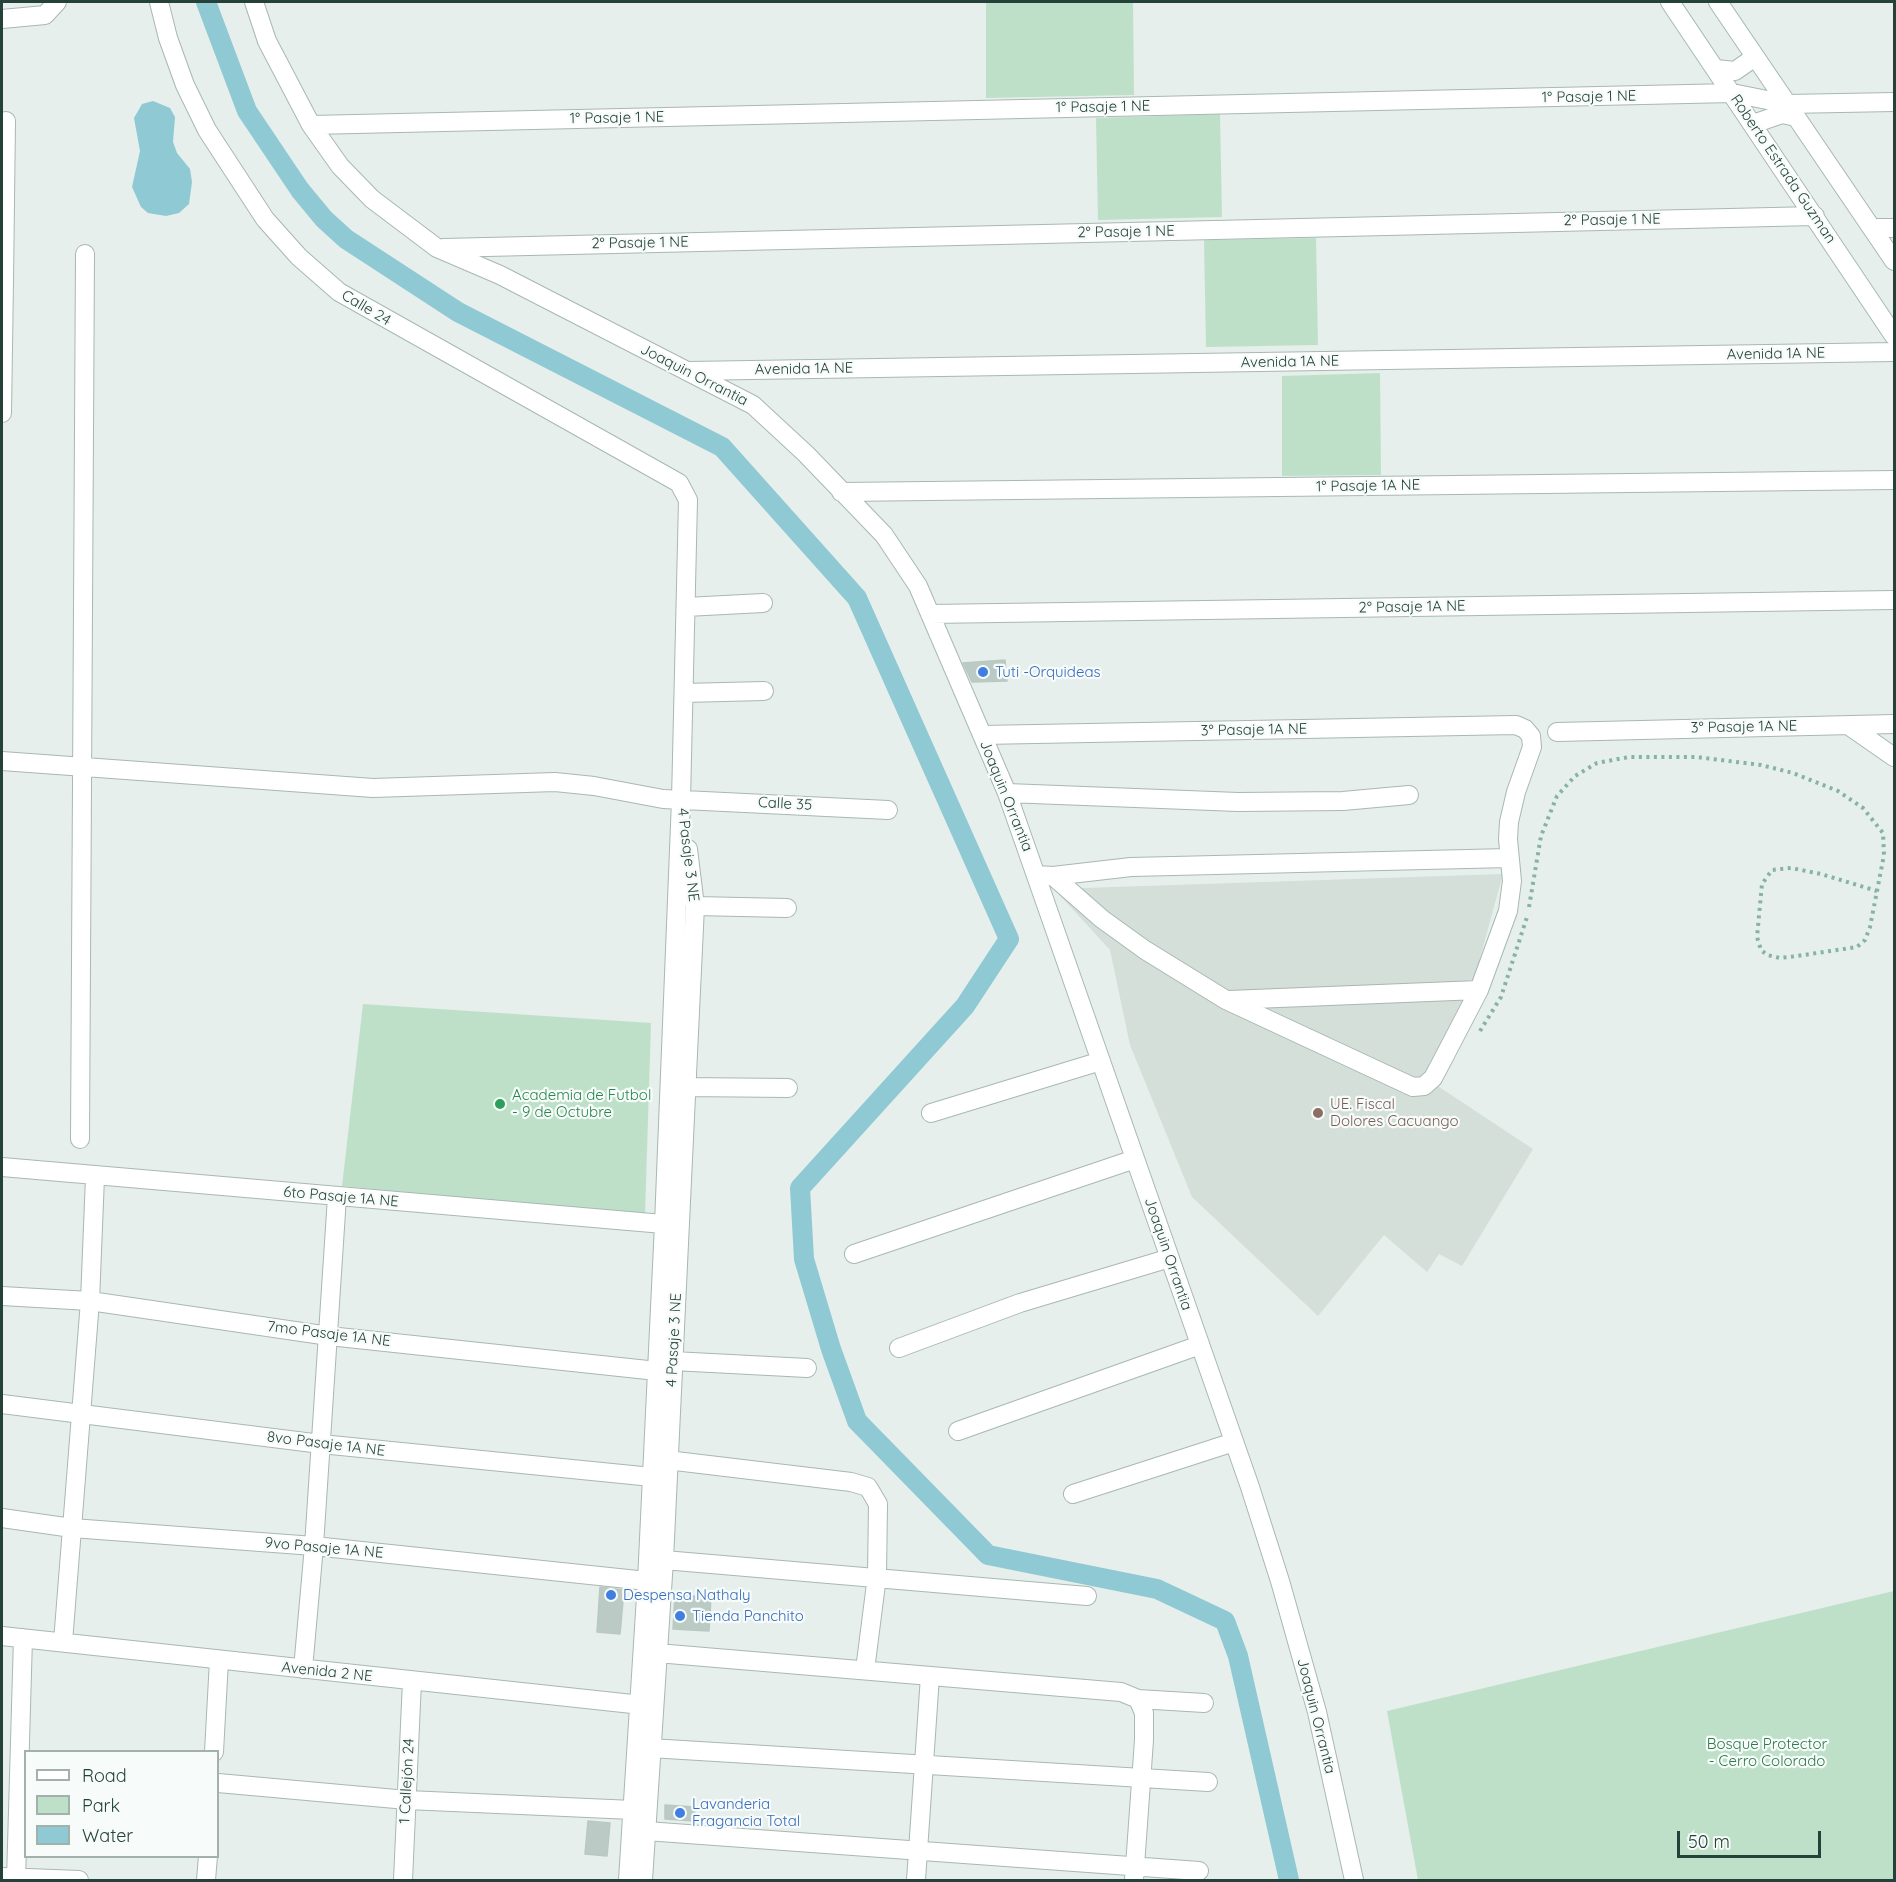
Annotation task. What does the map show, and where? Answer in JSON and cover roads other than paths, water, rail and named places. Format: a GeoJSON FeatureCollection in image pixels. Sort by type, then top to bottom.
{"type":"FeatureCollection","features":[{"type":"Feature","properties":{"kind":"street"},"geometry":{"type":"LineString","coordinates":[[2,19],[45,15],[56,6],[57,2]]}},
{"type":"Feature","properties":{"kind":"street","name":"Calle 24"},"geometry":{"type":"LineString","coordinates":[[159,2],[168,38],[185,85],[207,130],[265,219],[299,257],[339,292],[679,483],[688,500]]}},
{"type":"Feature","properties":{"kind":"street","name":"Joaquin Orrantia"},"geometry":{"type":"LineString","coordinates":[[254,2],[267,41],[311,124],[340,166],[372,199],[437,248],[500,275],[753,405],[806,454],[884,535],[918,586],[1045,875],[1101,1061],[1234,1442],[1293,1623],[1317,1713],[1354,1881]]}},
{"type":"Feature","properties":{"kind":"street","name":"Roberto Estrada Guzman"},"geometry":{"type":"LineString","coordinates":[[1670,2],[1894,336]]}},
{"type":"Feature","properties":{"kind":"street"},"geometry":{"type":"LineString","coordinates":[[1718,2],[1894,261]]}},
{"type":"Feature","properties":{"kind":"street"},"geometry":{"type":"LineString","coordinates":[[1716,69],[1735,70],[1755,57]]}},
{"type":"Feature","properties":{"kind":"street","name":"1° Pasaje 1 NE"},"geometry":{"type":"LineString","coordinates":[[311,124],[1732,93],[1792,110],[1894,102]]}},
{"type":"Feature","properties":{"kind":"street"},"geometry":{"type":"LineString","coordinates":[[1753,124],[1792,110]]}},
{"type":"Feature","properties":{"kind":"street"},"geometry":{"type":"LineString","coordinates":[[2,413],[6,121]]}},
{"type":"Feature","properties":{"kind":"street","name":"2° Pasaje 1 NE"},"geometry":{"type":"LineString","coordinates":[[437,248],[1815,216]]}},
{"type":"Feature","properties":{"kind":"street"},"geometry":{"type":"LineString","coordinates":[[1872,228],[1894,228]]}},
{"type":"Feature","properties":{"kind":"street"},"geometry":{"type":"LineString","coordinates":[[80,1139],[80,767],[85,254]]}},
{"type":"Feature","properties":{"kind":"street","name":"Avenida 1A NE"},"geometry":{"type":"LineString","coordinates":[[686,370],[1894,352]]}},
{"type":"Feature","properties":{"kind":"street","name":"1° Pasaje 1A NE"},"geometry":{"type":"LineString","coordinates":[[841,492],[1894,480]]}},
{"type":"Feature","properties":{"kind":"street","name":"4 Pasaje 3 NE"},"geometry":{"type":"LineString","coordinates":[[649,1652],[664,1560],[672,1361],[672,1225],[688,500]]}},
{"type":"Feature","properties":{"kind":"street","name":"2° Pasaje 1A NE"},"geometry":{"type":"LineString","coordinates":[[930,615],[1894,600]]}},
{"type":"Feature","properties":{"kind":"street"},"geometry":{"type":"LineString","coordinates":[[686,608],[763,603]]}},
{"type":"Feature","properties":{"kind":"street"},"geometry":{"type":"LineString","coordinates":[[684,693],[764,691]]}},
{"type":"Feature","properties":{"kind":"street","name":"3° Pasaje 1A NE"},"geometry":{"type":"LineString","coordinates":[[1557,732],[1894,724]]}},
{"type":"Feature","properties":{"kind":"street","name":"3° Pasaje 1A NE"},"geometry":{"type":"LineString","coordinates":[[982,735],[1516,725],[1525,729],[1531,736],[1532,747],[1516,792],[1509,822],[1509,858]]}},
{"type":"Feature","properties":{"kind":"street"},"geometry":{"type":"LineString","coordinates":[[1848,725],[1894,757]]}},
{"type":"Feature","properties":{"kind":"street","name":"Calle 35"},"geometry":{"type":"LineString","coordinates":[[2,761],[373,788],[555,782],[681,800],[888,810]]}},
{"type":"Feature","properties":{"kind":"street"},"geometry":{"type":"LineString","coordinates":[[1007,793],[1238,802],[1343,801],[1409,795]]}},
{"type":"Feature","properties":{"kind":"street","name":"4 Pasaje 3 NE"},"geometry":{"type":"LineString","coordinates":[[628,1881],[633,1810],[646,1706],[649,1652],[647,1581],[657,1371],[687,1087],[695,906],[681,800]]}},
{"type":"Feature","properties":{"kind":"street"},"geometry":{"type":"LineString","coordinates":[[1509,858],[1512,881],[1508,911],[1479,990],[1433,1078],[1424,1086],[1413,1087],[1226,1000],[1145,950],[1045,875],[1131,867],[1509,858]]}},
{"type":"Feature","properties":{"kind":"street"},"geometry":{"type":"LineString","coordinates":[[695,906],[787,908]]}},
{"type":"Feature","properties":{"kind":"street"},"geometry":{"type":"LineString","coordinates":[[1226,1000],[1479,990]]}},
{"type":"Feature","properties":{"kind":"street"},"geometry":{"type":"LineString","coordinates":[[931,1113],[1101,1061]]}},
{"type":"Feature","properties":{"kind":"street"},"geometry":{"type":"LineString","coordinates":[[687,1087],[788,1088]]}},
{"type":"Feature","properties":{"kind":"street"},"geometry":{"type":"LineString","coordinates":[[854,1254],[1135,1160]]}},
{"type":"Feature","properties":{"kind":"street","name":"6to Pasaje 1A NE"},"geometry":{"type":"LineString","coordinates":[[2,1167],[95,1177],[672,1225]]}},
{"type":"Feature","properties":{"kind":"street"},"geometry":{"type":"LineString","coordinates":[[63,1642],[90,1301],[95,1177]]}},
{"type":"Feature","properties":{"kind":"street"},"geometry":{"type":"LineString","coordinates":[[303,1669],[314,1546],[337,1197]]}},
{"type":"Feature","properties":{"kind":"street"},"geometry":{"type":"LineString","coordinates":[[899,1348],[1020,1303],[1170,1258]]}},
{"type":"Feature","properties":{"kind":"street","name":"7mo Pasaje 1A NE"},"geometry":{"type":"LineString","coordinates":[[2,1296],[90,1301],[329,1336],[657,1371]]}},
{"type":"Feature","properties":{"kind":"street"},"geometry":{"type":"LineString","coordinates":[[958,1431],[1200,1345]]}},
{"type":"Feature","properties":{"kind":"street"},"geometry":{"type":"LineString","coordinates":[[672,1361],[807,1368]]}},
{"type":"Feature","properties":{"kind":"street","name":"8vo Pasaje 1A NE"},"geometry":{"type":"LineString","coordinates":[[2,1404],[81,1412],[321,1444],[652,1477]]}},
{"type":"Feature","properties":{"kind":"street"},"geometry":{"type":"LineString","coordinates":[[1073,1494],[1234,1442]]}},
{"type":"Feature","properties":{"kind":"street"},"geometry":{"type":"LineString","coordinates":[[667,1460],[851,1482],[868,1487],[878,1504],[877,1576],[865,1670]]}},
{"type":"Feature","properties":{"kind":"street","name":"9vo Pasaje 1A NE"},"geometry":{"type":"LineString","coordinates":[[2,1518],[72,1528],[314,1546],[647,1581]]}},
{"type":"Feature","properties":{"kind":"street"},"geometry":{"type":"LineString","coordinates":[[664,1560],[833,1576],[877,1576],[1087,1596]]}},
{"type":"Feature","properties":{"kind":"street","name":"Avenida 2 NE"},"geometry":{"type":"LineString","coordinates":[[2,1636],[646,1706]]}},
{"type":"Feature","properties":{"kind":"street"},"geometry":{"type":"LineString","coordinates":[[23,1638],[11,1879],[79,1881]]}},
{"type":"Feature","properties":{"kind":"street"},"geometry":{"type":"LineString","coordinates":[[649,1652],[1120,1692],[1137,1699],[1204,1703]]}},
{"type":"Feature","properties":{"kind":"street"},"geometry":{"type":"LineString","coordinates":[[214,1750],[219,1660]]}},
{"type":"Feature","properties":{"kind":"street"},"geometry":{"type":"LineString","coordinates":[[916,1881],[930,1676]]}},
{"type":"Feature","properties":{"kind":"street","name":"1 Callejón 24"},"geometry":{"type":"LineString","coordinates":[[403,1881],[412,1681]]}},
{"type":"Feature","properties":{"kind":"street"},"geometry":{"type":"LineString","coordinates":[[1135,1874],[1144,1713],[1137,1699]]}},
{"type":"Feature","properties":{"kind":"street","name":"4 Pasaje 3 NE"},"geometry":{"type":"LineString","coordinates":[[643,1881],[650,1748],[646,1706]]}},
{"type":"Feature","properties":{"kind":"street"},"geometry":{"type":"LineString","coordinates":[[650,1748],[1208,1782]]}},
{"type":"Feature","properties":{"kind":"street"},"geometry":{"type":"LineString","coordinates":[[219,1783],[407,1800],[633,1810]]}},
{"type":"Feature","properties":{"kind":"street"},"geometry":{"type":"LineString","coordinates":[[646,1831],[918,1851],[1135,1874],[1199,1871]]}},
{"type":"Feature","properties":{"kind":"street"},"geometry":{"type":"LineString","coordinates":[[206,1881],[208,1858]]}},
{"type":"Feature","properties":{"kind":"water"},"geometry":{"type":"Polygon","coordinates":[[[153,101],[170,108],[175,117],[173,142],[177,153],[190,169],[192,182],[189,204],[179,213],[166,216],[148,213],[141,207],[132,187],[140,151],[134,118],[142,104],[153,101]]]}},
{"type":"Feature","properties":{"kind":"waterway"},"geometry":{"type":"LineString","coordinates":[[206,2],[247,111],[300,190],[324,219],[346,239],[458,312],[722,447],[857,598],[1009,939],[965,1006],[800,1188],[804,1259],[831,1349],[857,1421],[988,1555],[1157,1589],[1225,1621],[1238,1656],[1289,1880]]}},
{"type":"Feature","properties":{"kind":"place","name":"Tuti -Orquideas"},"geometry":{"type":"Point","coordinates":[983,672]}},
{"type":"Feature","properties":{"kind":"place","name":"Academia de Futbol - 9 de Octubre"},"geometry":{"type":"Point","coordinates":[500,1104]}},
{"type":"Feature","properties":{"kind":"place","name":"UE. Fiscal Dolores Cacuango"},"geometry":{"type":"Point","coordinates":[1318,1113]}},
{"type":"Feature","properties":{"kind":"place","name":"Despensa Nathaly"},"geometry":{"type":"Point","coordinates":[611,1595]}},
{"type":"Feature","properties":{"kind":"place","name":"Tienda Panchito"},"geometry":{"type":"Point","coordinates":[680,1616]}},
{"type":"Feature","properties":{"kind":"place","name":"Lavanderia Fragancia Total"},"geometry":{"type":"Point","coordinates":[680,1813]}},
{"type":"Feature","properties":{"kind":"park label","name":"Bosque Protector - Cerro Colorado"},"geometry":{"type":"Point","coordinates":[1767,1752]}}]}
